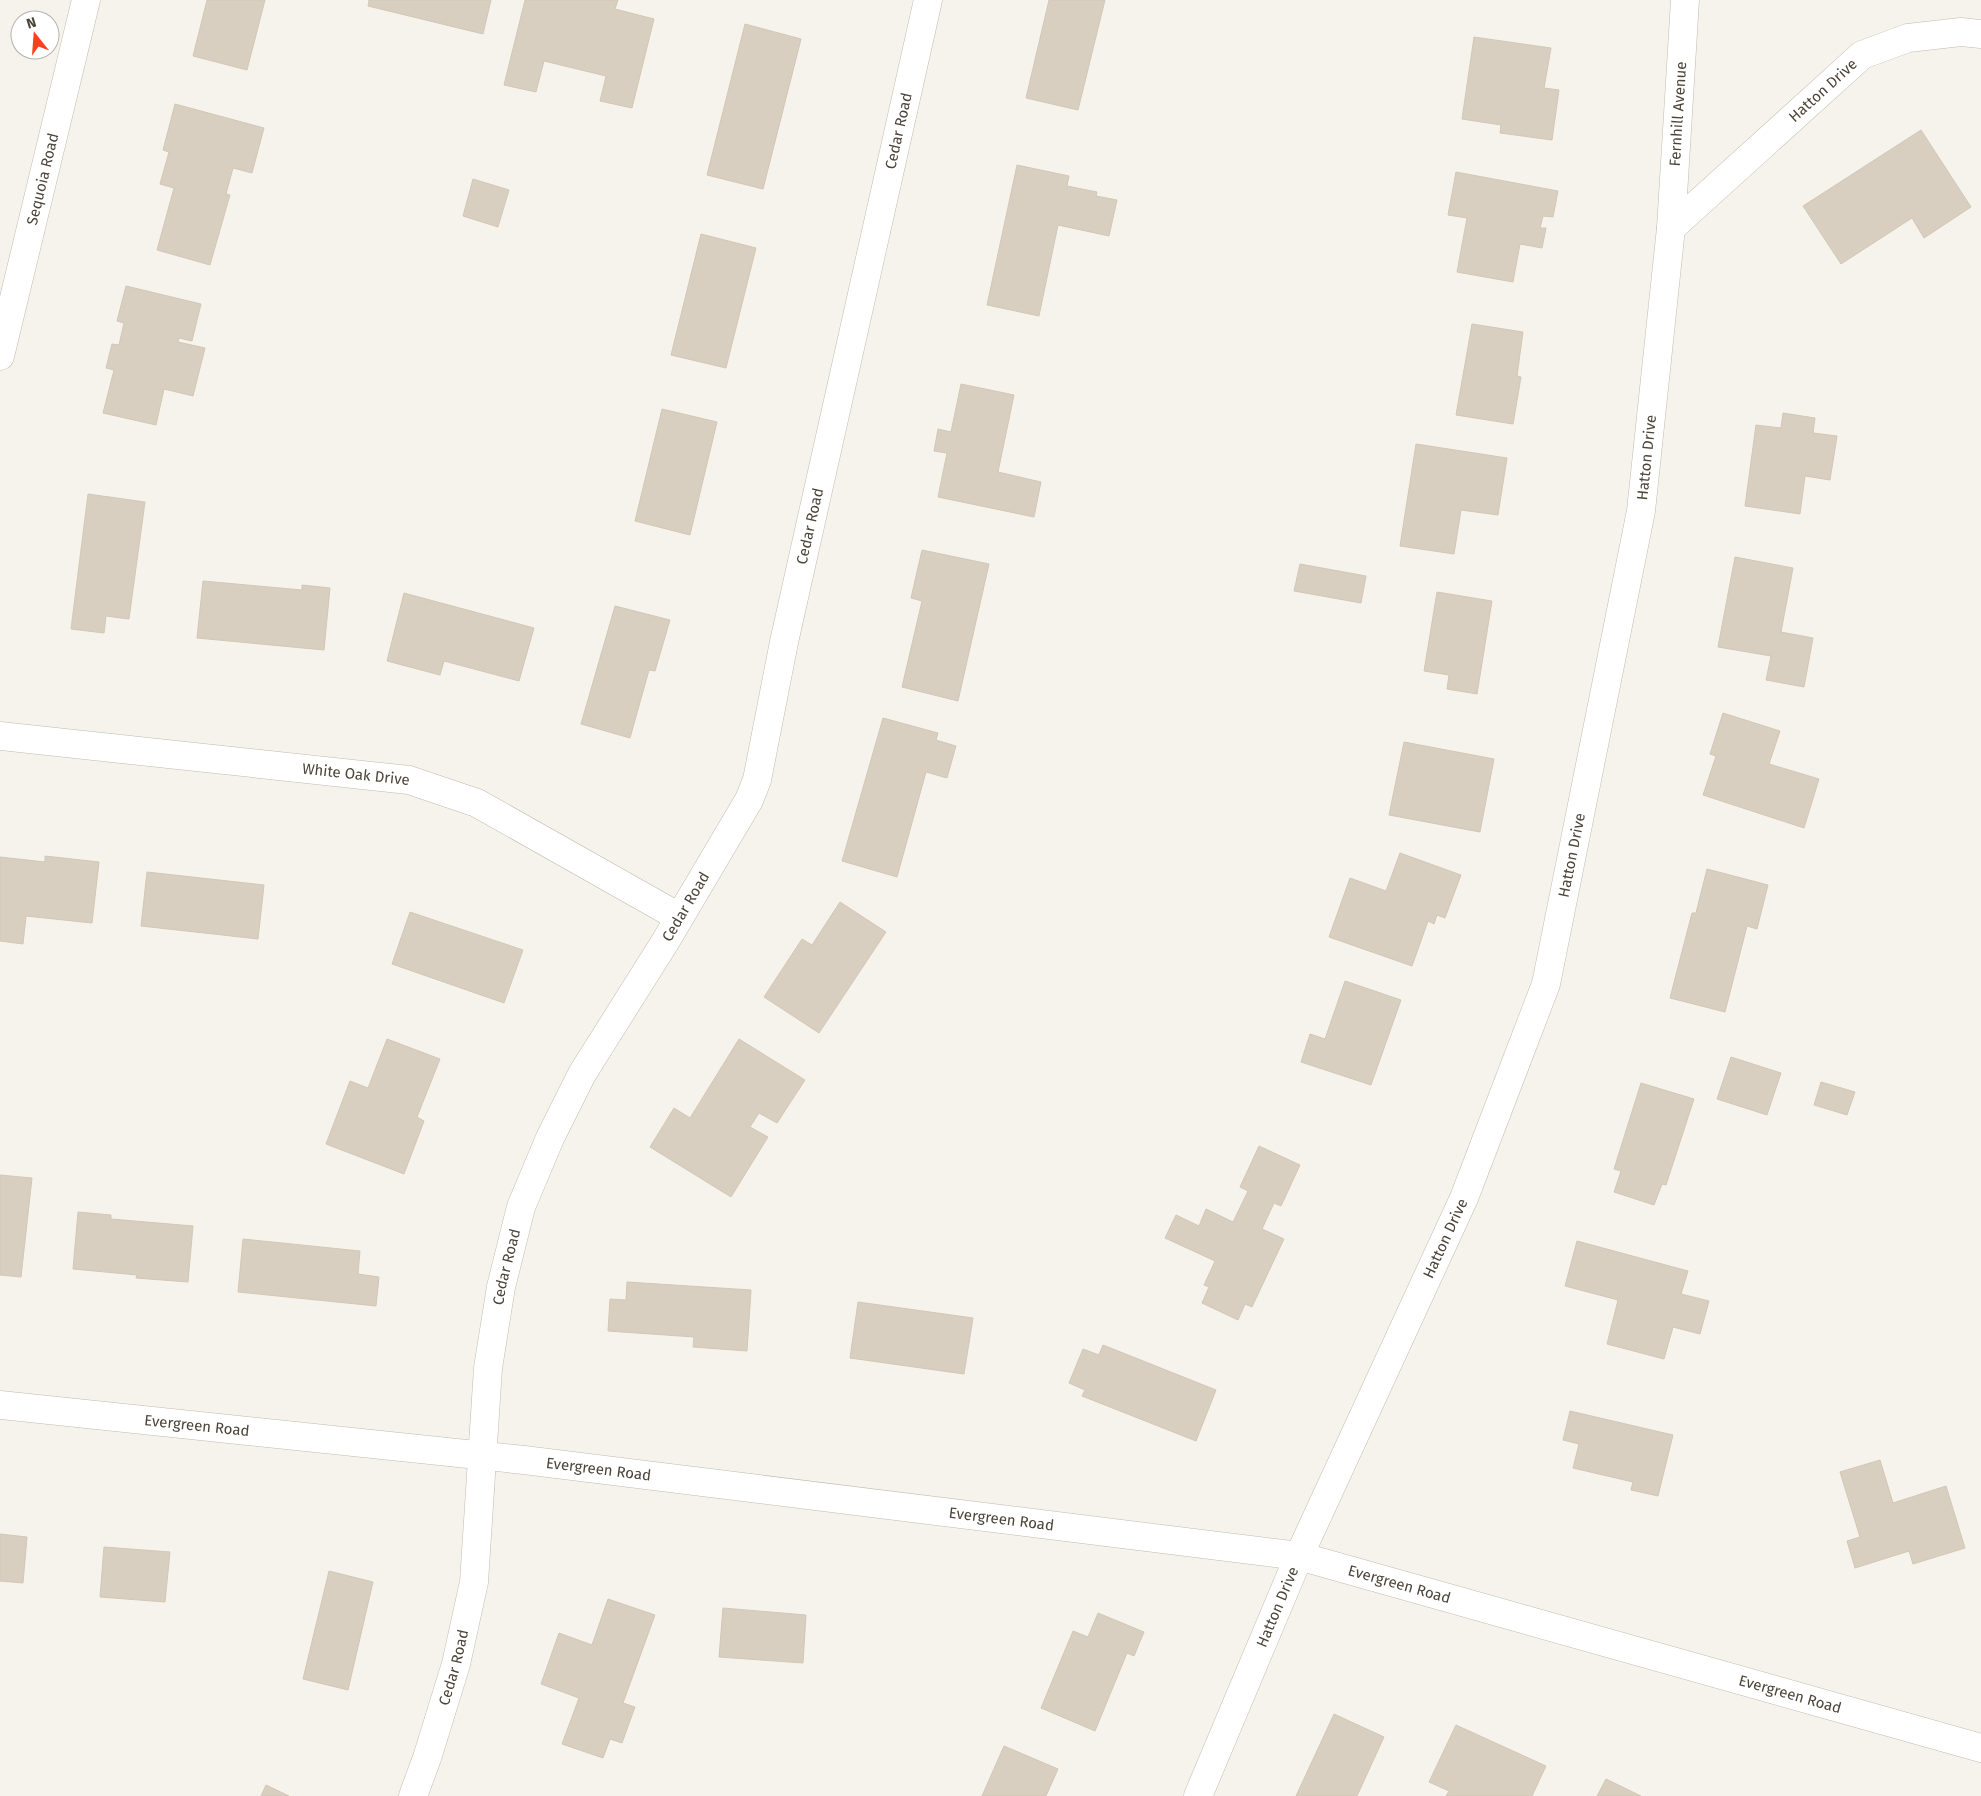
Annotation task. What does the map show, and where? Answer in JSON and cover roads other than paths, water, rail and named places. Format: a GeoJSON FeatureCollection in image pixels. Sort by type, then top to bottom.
{"type":"FeatureCollection","features":[{"type":"Feature","properties":{"kind":"street","name":"Sequoia Road"},"geometry":{"type":"LineString","coordinates":[[0,356],[86,0]]}},
{"type":"Feature","properties":{"kind":"street","name":"Cedar Road"},"geometry":{"type":"LineString","coordinates":[[412,1796],[427,1758],[456,1664],[474,1582],[488,1368],[501,1286],[520,1207],[550,1138],[582,1074],[749,800],[757,780],[784,642],[928,0]]}},
{"type":"Feature","properties":{"kind":"street","name":"Fernhill Avenue"},"geometry":{"type":"LineString","coordinates":[[1671,228],[1685,0]]}},
{"type":"Feature","properties":{"kind":"street","name":"Hatton Drive"},"geometry":{"type":"LineString","coordinates":[[1198,1796],[1299,1556],[1464,1198],[1546,984],[1641,511],[1671,228],[1862,55],[1908,38],[1961,32],[1981,34]]}},
{"type":"Feature","properties":{"kind":"street","name":"White Oak Drive"},"geometry":{"type":"LineString","coordinates":[[0,736],[409,780],[477,803],[679,917]]}},
{"type":"Feature","properties":{"kind":"street","name":"Evergreen Road"},"geometry":{"type":"LineString","coordinates":[[0,1405],[482,1455],[1299,1556],[1981,1748]]}}]}
